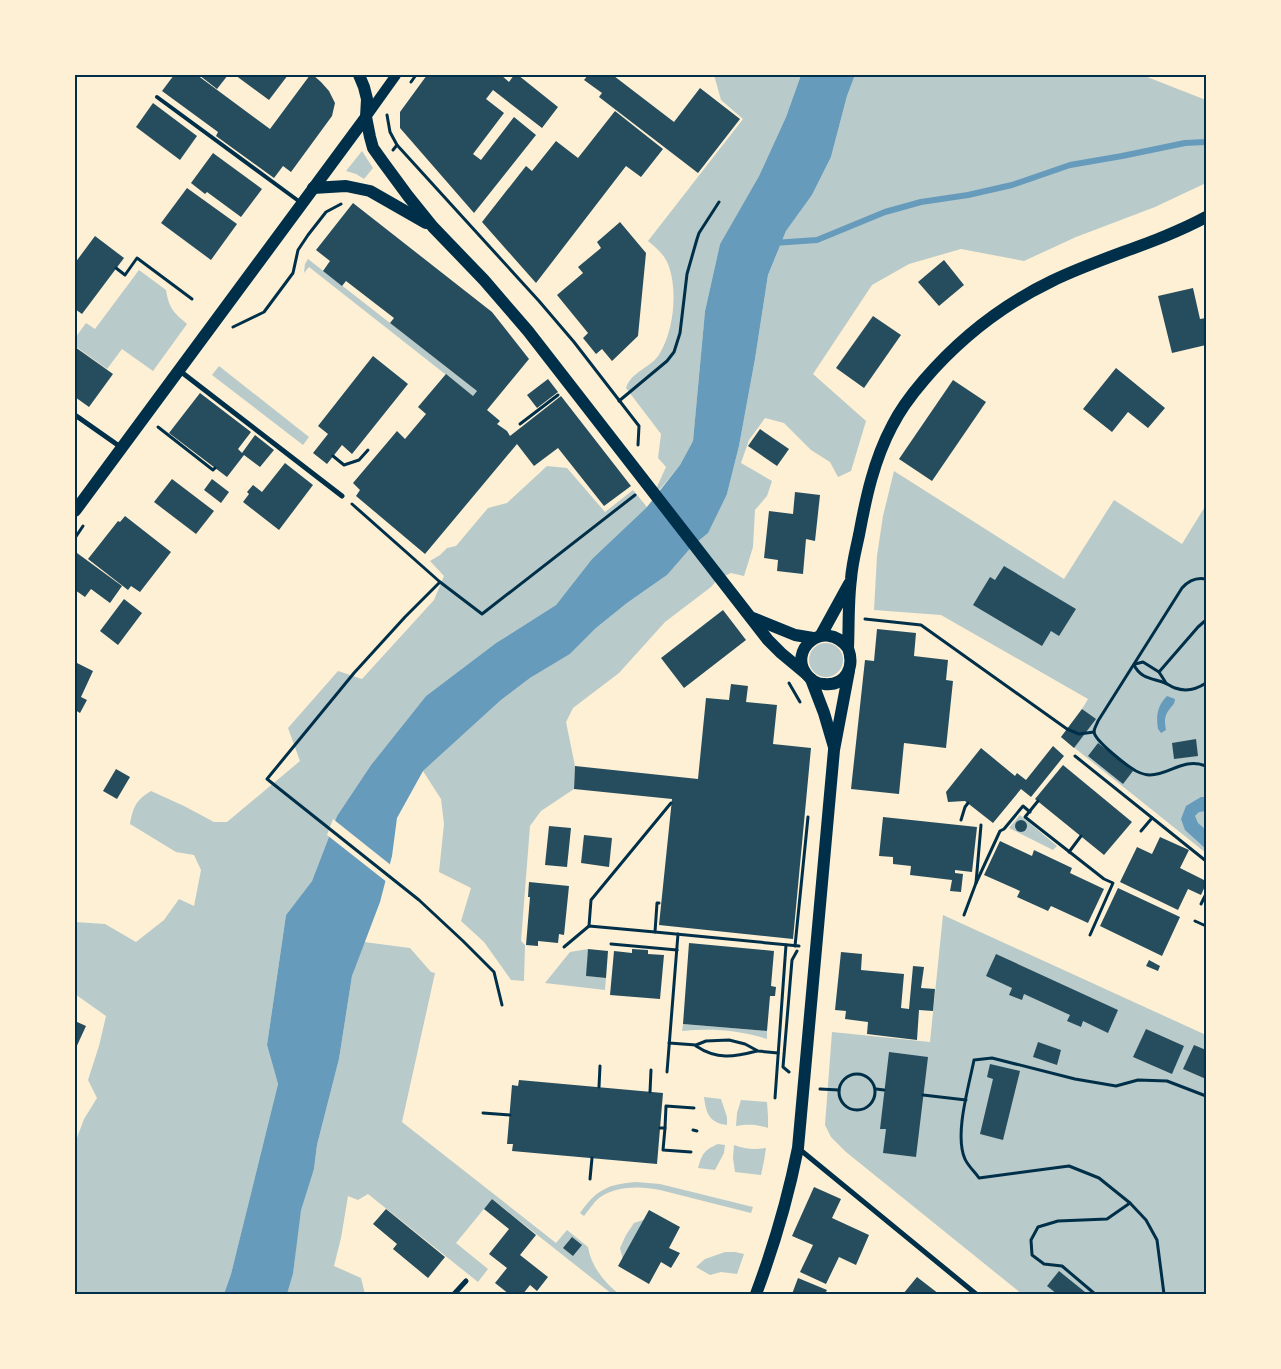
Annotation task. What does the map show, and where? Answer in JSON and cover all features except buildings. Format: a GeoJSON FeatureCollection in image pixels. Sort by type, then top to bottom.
{"type":"FeatureCollection","features":[{"type":"Feature","properties":{"kind":"main road"},"geometry":{"type":"LineString","coordinates":[[359,75],[367,99],[366,117],[373,148],[383,162],[433,227],[454,247],[528,331],[647,486],[768,640],[818,683],[832,684],[839,682],[848,671],[851,664],[851,655],[848,648],[836,637],[829,635],[817,637],[795,635],[750,617]]}},
{"type":"Feature","properties":{"kind":"main road"},"geometry":{"type":"LineString","coordinates":[[75,511],[396,75]]}},
{"type":"Feature","properties":{"kind":"main road"},"geometry":{"type":"LineString","coordinates":[[312,188],[346,186],[370,191],[433,227]]}},
{"type":"Feature","properties":{"kind":"main road"},"geometry":{"type":"LineString","coordinates":[[848,648],[850,582],[870,477],[892,426],[906,404],[940,361],[969,334],[1024,295],[1054,280],[1206,217]]}},
{"type":"Feature","properties":{"kind":"main road"},"geometry":{"type":"LineString","coordinates":[[834,750],[824,713],[802,666],[802,658],[803,650],[817,637],[850,582]]}},
{"type":"Feature","properties":{"kind":"main road"},"geometry":{"type":"LineString","coordinates":[[756,1294],[777,1235],[798,1148],[834,750],[848,671]]}},
{"type":"Feature","properties":{"kind":"street"},"geometry":{"type":"LineString","coordinates":[[180,370],[342,496]]}},
{"type":"Feature","properties":{"kind":"street"},"geometry":{"type":"LineString","coordinates":[[75,415],[122,448]]}},
{"type":"Feature","properties":{"kind":"street"},"geometry":{"type":"LineString","coordinates":[[798,1148],[976,1294]]}},
{"type":"Feature","properties":{"kind":"street"},"geometry":{"type":"LineString","coordinates":[[454,1294],[466,1280]]}},
{"type":"Feature","properties":{"kind":"lane"},"geometry":{"type":"LineString","coordinates":[[156,97],[302,203]]}},
{"type":"Feature","properties":{"kind":"path"},"geometry":{"type":"LineString","coordinates":[[387,115],[390,132],[398,145],[539,301],[574,342],[639,426],[638,452]]}},
{"type":"Feature","properties":{"kind":"path"},"geometry":{"type":"LineString","coordinates":[[383,162],[398,145]]}},
{"type":"Feature","properties":{"kind":"path"},"geometry":{"type":"LineString","coordinates":[[232,328],[264,312],[293,273],[298,250],[326,212],[357,195],[362,190]]}},
{"type":"Feature","properties":{"kind":"path"},"geometry":{"type":"LineString","coordinates":[[619,400],[667,361],[674,352],[680,333],[687,274],[699,233],[719,202]]}},
{"type":"Feature","properties":{"kind":"path"},"geometry":{"type":"LineString","coordinates":[[116,268],[125,275],[136,258],[192,300]]}},
{"type":"Feature","properties":{"kind":"path"},"geometry":{"type":"LineString","coordinates":[[520,424],[570,386]]}},
{"type":"Feature","properties":{"kind":"path"},"geometry":{"type":"LineString","coordinates":[[163,419],[158,427],[213,470],[215,468]]}},
{"type":"Feature","properties":{"kind":"path"},"geometry":{"type":"LineString","coordinates":[[333,456],[344,465],[359,460],[368,450]]}},
{"type":"Feature","properties":{"kind":"path"},"geometry":{"type":"LineString","coordinates":[[342,496],[440,582],[482,614],[647,486]]}},
{"type":"Feature","properties":{"kind":"path"},"geometry":{"type":"LineString","coordinates":[[75,538],[86,524]]}},
{"type":"Feature","properties":{"kind":"path"},"geometry":{"type":"LineString","coordinates":[[1206,579],[1194,579],[1187,582],[1182,588],[1098,721],[1094,732],[1103,746],[1142,774],[1159,774],[1178,766],[1191,764],[1206,766]]}},
{"type":"Feature","properties":{"kind":"path"},"geometry":{"type":"LineString","coordinates":[[440,582],[354,672],[267,779],[419,900],[494,972],[502,1006]]}},
{"type":"Feature","properties":{"kind":"path"},"geometry":{"type":"LineString","coordinates":[[849,617],[921,625],[1067,729],[1079,734],[1094,732]]}},
{"type":"Feature","properties":{"kind":"path"},"geometry":{"type":"LineString","coordinates":[[1159,672],[1206,620]]}},
{"type":"Feature","properties":{"kind":"path"},"geometry":{"type":"LineString","coordinates":[[1134,665],[1143,662],[1159,672],[1166,683],[1173,688],[1191,690],[1206,683]]}},
{"type":"Feature","properties":{"kind":"path"},"geometry":{"type":"LineString","coordinates":[[1134,665],[1138,672],[1154,681],[1166,683]]}},
{"type":"Feature","properties":{"kind":"path"},"geometry":{"type":"LineString","coordinates":[[788,681],[804,710]]}},
{"type":"Feature","properties":{"kind":"path"},"geometry":{"type":"LineString","coordinates":[[1075,756],[1206,861]]}},
{"type":"Feature","properties":{"kind":"path"},"geometry":{"type":"LineString","coordinates":[[1038,801],[1025,817],[1104,879],[1113,883],[1090,935]]}},
{"type":"Feature","properties":{"kind":"path"},"geometry":{"type":"LineString","coordinates":[[564,948],[589,926],[591,900],[671,803]]}},
{"type":"Feature","properties":{"kind":"path"},"geometry":{"type":"LineString","coordinates":[[961,820],[964,807],[968,803]]}},
{"type":"Feature","properties":{"kind":"path"},"geometry":{"type":"LineString","coordinates":[[964,915],[976,882],[1000,831],[1004,829],[1023,806],[1030,812]]}},
{"type":"Feature","properties":{"kind":"path"},"geometry":{"type":"LineString","coordinates":[[804,1084],[783,1067],[792,960],[797,953],[796,946],[809,817]]}},
{"type":"Feature","properties":{"kind":"path"},"geometry":{"type":"LineString","coordinates":[[1141,832],[1152,818]]}},
{"type":"Feature","properties":{"kind":"path"},"geometry":{"type":"LineString","coordinates":[[976,882],[981,825]]}},
{"type":"Feature","properties":{"kind":"path"},"geometry":{"type":"LineString","coordinates":[[1069,852],[1081,836]]}},
{"type":"Feature","properties":{"kind":"path"},"geometry":{"type":"LineString","coordinates":[[1201,904],[1206,894]]}},
{"type":"Feature","properties":{"kind":"path"},"geometry":{"type":"LineString","coordinates":[[654,932],[657,903],[659,903],[658,920],[660,920]]}},
{"type":"Feature","properties":{"kind":"path"},"geometry":{"type":"LineString","coordinates":[[1195,921],[1206,926]]}},
{"type":"Feature","properties":{"kind":"path"},"geometry":{"type":"LineString","coordinates":[[589,926],[816,948]]}},
{"type":"Feature","properties":{"kind":"path"},"geometry":{"type":"LineString","coordinates":[[667,1072],[678,934]]}},
{"type":"Feature","properties":{"kind":"path"},"geometry":{"type":"LineString","coordinates":[[611,944],[676,950]]}},
{"type":"Feature","properties":{"kind":"path"},"geometry":{"type":"LineString","coordinates":[[775,1098],[786,945]]}},
{"type":"Feature","properties":{"kind":"path"},"geometry":{"type":"LineString","coordinates":[[669,1043],[696,1045],[706,1041],[729,1040],[745,1044],[758,1051]]}},
{"type":"Feature","properties":{"kind":"path"},"geometry":{"type":"LineString","coordinates":[[696,1045],[705,1052],[728,1057],[758,1051],[778,1053]]}},
{"type":"Feature","properties":{"kind":"path"},"geometry":{"type":"LineString","coordinates":[[1164,1294],[1157,1240],[1146,1220],[1130,1203],[1099,1178],[1069,1166],[979,1178],[965,1159],[960,1136],[974,1060],[992,1058],[1075,1079],[1116,1086],[1138,1080],[1167,1081],[1206,1096]]}},
{"type":"Feature","properties":{"kind":"path"},"geometry":{"type":"LineString","coordinates":[[599,1087],[600,1066]]}},
{"type":"Feature","properties":{"kind":"path"},"geometry":{"type":"LineString","coordinates":[[650,1092],[651,1070]]}},
{"type":"Feature","properties":{"kind":"path"},"geometry":{"type":"LineString","coordinates":[[858,1073],[866,1076],[873,1082],[876,1089],[874,1099],[869,1106],[862,1110],[853,1110],[845,1106],[840,1099],[838,1090],[842,1081],[848,1075],[858,1073]]}},
{"type":"Feature","properties":{"kind":"path"},"geometry":{"type":"LineString","coordinates":[[876,1089],[884,1090]]}},
{"type":"Feature","properties":{"kind":"path"},"geometry":{"type":"LineString","coordinates":[[923,1095],[966,1100]]}},
{"type":"Feature","properties":{"kind":"path"},"geometry":{"type":"LineString","coordinates":[[691,1152],[663,1150],[666,1106],[694,1108]]}},
{"type":"Feature","properties":{"kind":"path"},"geometry":{"type":"LineString","coordinates":[[483,1112],[510,1115]]}},
{"type":"Feature","properties":{"kind":"path"},"geometry":{"type":"LineString","coordinates":[[660,1128],[665,1128]]}},
{"type":"Feature","properties":{"kind":"path"},"geometry":{"type":"LineString","coordinates":[[590,1179],[592,1158]]}},
{"type":"Feature","properties":{"kind":"path"},"geometry":{"type":"LineString","coordinates":[[1095,1294],[1062,1266],[1044,1264],[1032,1255],[1031,1240],[1038,1227],[1058,1221],[1107,1218],[1130,1203]]}},
{"type":"Feature","properties":{"kind":"shaded area"},"geometry":{"type":"Polygon","coordinates":[[[714,75],[801,75],[786,117],[759,176],[720,244],[705,311],[693,441],[680,465],[651,500],[666,467],[658,458],[661,434],[626,388],[632,377],[657,358],[660,353],[669,333],[673,309],[673,285],[668,264],[659,251],[648,241],[743,119],[721,100],[714,75]]]}},
{"type":"Feature","properties":{"kind":"shaded area"},"geometry":{"type":"Polygon","coordinates":[[[855,75],[1142,75],[1206,100],[1206,183],[1155,207],[1076,237],[1024,261],[961,249],[909,264],[872,285],[813,374],[866,421],[851,471],[838,477],[830,462],[811,450],[784,423],[765,418],[749,440],[741,463],[772,481],[767,496],[755,510],[753,547],[744,576],[731,573],[718,579],[711,587],[665,622],[619,673],[573,708],[566,722],[575,766],[574,789],[541,811],[530,826],[521,941],[525,945],[524,981],[511,980],[484,942],[461,921],[471,888],[439,872],[444,824],[441,799],[423,771],[501,700],[530,678],[570,654],[596,628],[667,575],[727,494],[739,446],[768,275],[786,231],[812,195],[831,157],[847,96],[855,75]]]}},
{"type":"Feature","properties":{"kind":"shaded area"},"geometry":{"type":"Polygon","coordinates":[[[362,151],[373,168],[364,179],[346,171],[362,151]]]}},
{"type":"Feature","properties":{"kind":"shaded area"},"geometry":{"type":"Polygon","coordinates":[[[308,259],[477,391],[473,396],[309,267],[304,273],[305,264],[308,259]]]}},
{"type":"Feature","properties":{"kind":"shaded area"},"geometry":{"type":"Polygon","coordinates":[[[139,270],[166,290],[172,309],[187,324],[153,371],[122,349],[107,369],[75,346],[75,338],[86,323],[95,329],[139,270]]]}},
{"type":"Feature","properties":{"kind":"shaded area"},"geometry":{"type":"Polygon","coordinates":[[[219,366],[309,437],[303,445],[212,375],[219,366]]]}},
{"type":"Feature","properties":{"kind":"shaded area"},"geometry":{"type":"Polygon","coordinates":[[[547,466],[567,468],[605,512],[633,490],[647,507],[592,559],[556,605],[496,643],[426,696],[371,765],[337,816],[312,881],[286,915],[267,1045],[278,1084],[231,1274],[224,1294],[75,1294],[75,1143],[84,1119],[97,1098],[88,1080],[106,1016],[75,994],[75,922],[105,924],[136,942],[164,920],[179,899],[194,906],[201,870],[194,855],[176,852],[130,824],[136,804],[151,791],[214,822],[227,822],[300,761],[288,728],[338,671],[362,679],[434,600],[444,576],[430,561],[447,548],[456,546],[488,508],[507,503],[547,466]]]}},
{"type":"Feature","properties":{"kind":"shaded area"},"geometry":{"type":"Polygon","coordinates":[[[894,471],[1064,579],[1114,500],[1182,544],[1206,505],[1206,853],[1061,737],[1088,699],[941,615],[874,610],[877,556],[883,516],[894,471]]]}},
{"type":"Feature","properties":{"kind":"shaded area"},"geometry":{"type":"Polygon","coordinates":[[[826,643],[838,648],[843,660],[838,672],[826,677],[814,672],[809,660],[814,648],[826,643]]]}},
{"type":"Feature","properties":{"kind":"shaded area"},"geometry":{"type":"Polygon","coordinates":[[[1020,815],[1057,846],[1053,850],[1009,828],[1020,815]]]}},
{"type":"Feature","properties":{"kind":"shaded area"},"geometry":{"type":"Polygon","coordinates":[[[943,915],[1206,1035],[1206,1294],[1022,1294],[846,1152],[831,1137],[825,1125],[832,1032],[930,1042],[943,915]]]}},
{"type":"Feature","properties":{"kind":"shaded area"},"geometry":{"type":"Polygon","coordinates":[[[364,942],[410,948],[431,972],[435,973],[402,1122],[556,1243],[567,1230],[588,1247],[592,1261],[599,1273],[619,1294],[612,1294],[492,1199],[456,1243],[488,1269],[478,1282],[368,1194],[358,1200],[348,1196],[334,1266],[361,1278],[365,1294],[287,1294],[293,1274],[300,1210],[314,1169],[317,1145],[339,1059],[352,976],[364,942]]]}},
{"type":"Feature","properties":{"kind":"shaded area"},"geometry":{"type":"Polygon","coordinates":[[[588,949],[587,976],[606,978],[605,990],[545,983],[570,952],[588,949]]]}},
{"type":"Feature","properties":{"kind":"shaded area"},"geometry":{"type":"Polygon","coordinates":[[[683,1024],[767,1031],[767,1039],[725,1030],[682,1031],[683,1024]]]}},
{"type":"Feature","properties":{"kind":"shaded area"},"geometry":{"type":"Polygon","coordinates":[[[704,1097],[721,1099],[727,1117],[727,1125],[712,1119],[707,1112],[704,1097]]]}},
{"type":"Feature","properties":{"kind":"shaded area"},"geometry":{"type":"Polygon","coordinates":[[[741,1100],[767,1102],[768,1128],[752,1125],[736,1126],[741,1100]]]}},
{"type":"Feature","properties":{"kind":"shaded area"},"geometry":{"type":"Polygon","coordinates":[[[718,1144],[725,1145],[724,1153],[715,1170],[698,1168],[704,1153],[718,1144]]]}},
{"type":"Feature","properties":{"kind":"shaded area"},"geometry":{"type":"Polygon","coordinates":[[[734,1145],[750,1149],[766,1148],[761,1175],[735,1172],[734,1145]]]}},
{"type":"Feature","properties":{"kind":"shaded area"},"geometry":{"type":"Polygon","coordinates":[[[636,1182],[660,1184],[753,1207],[751,1213],[660,1190],[628,1188],[606,1194],[597,1200],[584,1216],[580,1213],[597,1194],[604,1190],[618,1184],[636,1182]]]}},
{"type":"Feature","properties":{"kind":"shaded area"},"geometry":{"type":"Polygon","coordinates":[[[646,1219],[623,1260],[620,1248],[626,1235],[634,1223],[646,1219]]]}},
{"type":"Feature","properties":{"kind":"shaded area"},"geometry":{"type":"Polygon","coordinates":[[[725,1252],[744,1254],[737,1274],[721,1272],[710,1275],[696,1267],[705,1259],[725,1252]]]}},
{"type":"Feature","properties":{"kind":"water"},"geometry":{"type":"Polygon","coordinates":[[[801,75],[855,75],[847,96],[831,157],[812,195],[786,231],[768,275],[739,446],[727,494],[708,533],[693,545],[667,575],[596,628],[570,654],[530,678],[501,700],[423,771],[397,818],[392,856],[380,902],[352,976],[339,1059],[317,1145],[314,1169],[301,1210],[293,1274],[287,1294],[224,1294],[231,1274],[278,1084],[267,1045],[286,915],[312,881],[337,816],[371,765],[426,696],[496,643],[556,605],[592,559],[647,507],[680,465],[693,441],[705,311],[720,244],[759,176],[786,117],[801,75]]]}},
{"type":"Feature","properties":{"kind":"water"},"geometry":{"type":"Polygon","coordinates":[[[1167,696],[1175,699],[1175,701],[1165,717],[1166,730],[1161,733],[1158,729],[1157,715],[1159,707],[1167,696]]]}},
{"type":"Feature","properties":{"kind":"water"},"geometry":{"type":"Polygon","coordinates":[[[1201,797],[1206,797],[1206,811],[1199,812],[1195,816],[1198,823],[1206,830],[1206,849],[1185,830],[1181,819],[1186,806],[1201,797]]]}},
{"type":"Feature","properties":{"kind":"pier"},"geometry":{"type":"Polygon","coordinates":[[[333,819],[392,866],[388,883],[327,835],[333,819]]]}},
{"type":"Feature","properties":{"kind":"waterway"},"geometry":{"type":"LineString","coordinates":[[774,243],[817,240],[885,212],[921,202],[968,195],[1012,185],[1070,165],[1185,143],[1206,142]]}}]}
